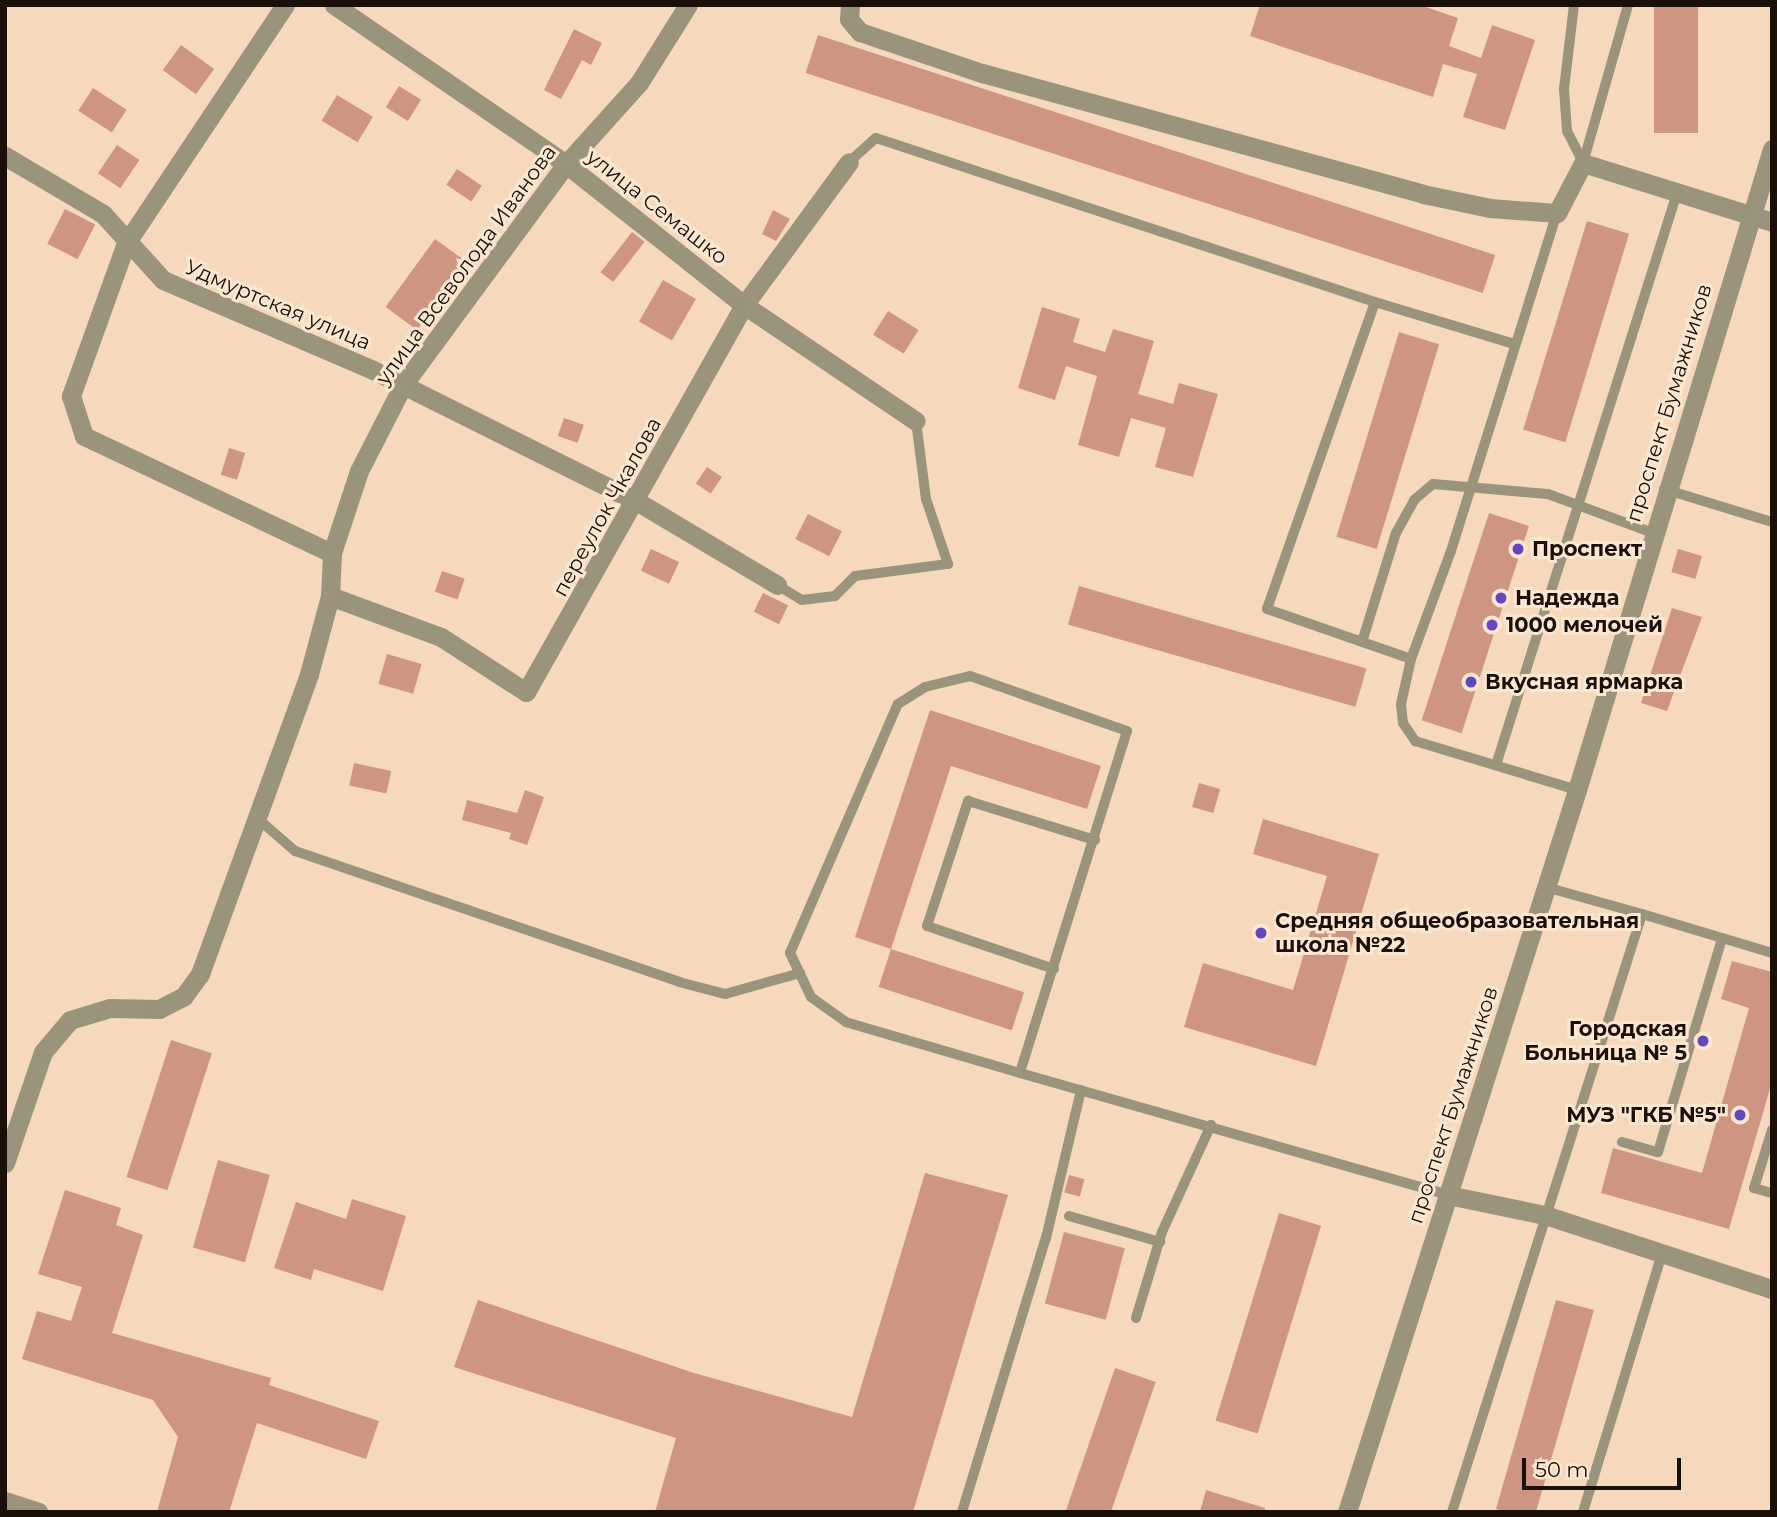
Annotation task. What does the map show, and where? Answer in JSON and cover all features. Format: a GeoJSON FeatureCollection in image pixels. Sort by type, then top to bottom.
{"type":"FeatureCollection","features":[{"type":"Feature","properties":{"kind":"street"},"geometry":{"type":"LineString","coordinates":[[285,5],[126,243],[71,396],[85,436],[332,553]]}},
{"type":"Feature","properties":{"kind":"street","name":"улица Семашко"},"geometry":{"type":"LineString","coordinates":[[334,5],[566,164],[744,305],[916,421]]}},
{"type":"Feature","properties":{"kind":"street","name":"улица Всеволода Иванова"},"geometry":{"type":"LineString","coordinates":[[5,1163],[43,1052],[70,1020],[110,1008],[159,1009],[184,996],[200,974],[309,674],[330,596],[332,553],[359,471],[403,386],[566,164],[639,83],[688,5]]}},
{"type":"Feature","properties":{"kind":"street"},"geometry":{"type":"LineString","coordinates":[[850,5],[849,19],[860,32],[982,73],[1423,194],[1490,208],[1557,213],[1583,163],[1772,222]]}},
{"type":"Feature","properties":{"kind":"street","name":"Удмуртская улица"},"geometry":{"type":"LineString","coordinates":[[5,156],[103,214],[126,243],[163,280],[403,386],[638,502],[777,585]]}},
{"type":"Feature","properties":{"kind":"street","name":"проспект Бумажников"},"geometry":{"type":"LineString","coordinates":[[1347,1512],[1577,790],[1664,489],[1771,157]]}},
{"type":"Feature","properties":{"kind":"street","name":"переулок Чкалова"},"geometry":{"type":"LineString","coordinates":[[330,596],[441,637],[526,692],[638,502],[744,305],[849,162]]}},
{"type":"Feature","properties":{"kind":"street"},"geometry":{"type":"LineString","coordinates":[[1448,1195],[1545,1215],[1663,1250],[1772,1289]]}},
{"type":"Feature","properties":{"kind":"street"},"geometry":{"type":"LineString","coordinates":[[5,1501],[38,1512]]}},
{"type":"Feature","properties":{"kind":"lane"},"geometry":{"type":"LineString","coordinates":[[1574,5],[1564,89],[1567,131],[1583,163]]}},
{"type":"Feature","properties":{"kind":"lane"},"geometry":{"type":"LineString","coordinates":[[1583,163],[1628,5]]}},
{"type":"Feature","properties":{"kind":"lane"},"geometry":{"type":"LineString","coordinates":[[849,162],[876,138],[1375,302],[1514,344]]}},
{"type":"Feature","properties":{"kind":"lane"},"geometry":{"type":"LineString","coordinates":[[1496,765],[1574,505],[1677,193]]}},
{"type":"Feature","properties":{"kind":"lane"},"geometry":{"type":"LineString","coordinates":[[1557,213],[1471,486],[1411,659],[1401,704],[1403,723],[1415,741],[1577,790]]}},
{"type":"Feature","properties":{"kind":"lane"},"geometry":{"type":"LineString","coordinates":[[1375,302],[1267,609],[1411,659]]}},
{"type":"Feature","properties":{"kind":"lane"},"geometry":{"type":"LineString","coordinates":[[777,585],[802,600],[835,596],[855,576],[948,564],[926,499],[916,421]]}},
{"type":"Feature","properties":{"kind":"lane"},"geometry":{"type":"LineString","coordinates":[[1362,642],[1396,533],[1414,499],[1433,484],[1548,495],[1653,533]]}},
{"type":"Feature","properties":{"kind":"lane"},"geometry":{"type":"LineString","coordinates":[[1664,489],[1772,522]]}},
{"type":"Feature","properties":{"kind":"lane"},"geometry":{"type":"LineString","coordinates":[[1020,1073],[1095,841],[1127,731],[970,676],[925,687],[898,704],[790,953],[811,997],[846,1022],[1020,1073],[1212,1125],[1448,1195]]}},
{"type":"Feature","properties":{"kind":"lane"},"geometry":{"type":"LineString","coordinates":[[1054,969],[927,926],[968,801],[1095,841]]}},
{"type":"Feature","properties":{"kind":"lane"},"geometry":{"type":"LineString","coordinates":[[257,818],[295,851],[679,982],[725,994],[800,973]]}},
{"type":"Feature","properties":{"kind":"lane"},"geometry":{"type":"LineString","coordinates":[[1546,887],[1772,953]]}},
{"type":"Feature","properties":{"kind":"lane"},"geometry":{"type":"LineString","coordinates":[[1452,1512],[1642,914]]}},
{"type":"Feature","properties":{"kind":"lane"},"geometry":{"type":"LineString","coordinates":[[1622,1142],[1658,1152],[1722,938]]}},
{"type":"Feature","properties":{"kind":"lane"},"geometry":{"type":"LineString","coordinates":[[962,1512],[1046,1238],[1081,1090]]}},
{"type":"Feature","properties":{"kind":"lane"},"geometry":{"type":"LineString","coordinates":[[1136,1318],[1160,1242],[1212,1125]]}},
{"type":"Feature","properties":{"kind":"lane"},"geometry":{"type":"LineString","coordinates":[[1772,1130],[1754,1188],[1772,1193]]}},
{"type":"Feature","properties":{"kind":"lane"},"geometry":{"type":"LineString","coordinates":[[1069,1216],[1160,1242]]}},
{"type":"Feature","properties":{"kind":"lane"},"geometry":{"type":"LineString","coordinates":[[1583,1512],[1663,1250]]}},
{"type":"Feature","properties":{"kind":"building"},"geometry":{"type":"Polygon","coordinates":[[[1260,5],[1420,5],[1458,18],[1449,46],[1481,58],[1492,25],[1535,40],[1505,130],[1463,117],[1477,74],[1443,64],[1433,97],[1250,36],[1260,5]]]}},
{"type":"Feature","properties":{"kind":"building"},"geometry":{"type":"Polygon","coordinates":[[[1654,5],[1698,5],[1698,133],[1654,133],[1654,5]]]}},
{"type":"Feature","properties":{"kind":"building"},"geometry":{"type":"Polygon","coordinates":[[[574,29],[602,43],[591,65],[582,60],[561,99],[544,90],[574,29]]]}},
{"type":"Feature","properties":{"kind":"building"},"geometry":{"type":"Polygon","coordinates":[[[818,35],[1495,255],[1483,293],[806,73],[818,35]]]}},
{"type":"Feature","properties":{"kind":"building"},"geometry":{"type":"Polygon","coordinates":[[[181,45],[214,69],[196,94],[163,70],[181,45]]]}},
{"type":"Feature","properties":{"kind":"building"},"geometry":{"type":"Polygon","coordinates":[[[399,86],[421,100],[408,121],[386,107],[399,86]]]}},
{"type":"Feature","properties":{"kind":"building"},"geometry":{"type":"Polygon","coordinates":[[[93,88],[127,110],[112,132],[78,111],[93,88]]]}},
{"type":"Feature","properties":{"kind":"building"},"geometry":{"type":"Polygon","coordinates":[[[337,95],[373,117],[358,142],[322,121],[337,95]]]}},
{"type":"Feature","properties":{"kind":"building"},"geometry":{"type":"Polygon","coordinates":[[[117,145],[139,160],[120,188],[98,173],[117,145]]]}},
{"type":"Feature","properties":{"kind":"building"},"geometry":{"type":"Polygon","coordinates":[[[457,169],[482,186],[471,202],[446,185],[457,169]]]}},
{"type":"Feature","properties":{"kind":"building"},"geometry":{"type":"Polygon","coordinates":[[[65,209],[95,224],[78,259],[47,244],[65,209]]]}},
{"type":"Feature","properties":{"kind":"building"},"geometry":{"type":"Polygon","coordinates":[[[773,210],[790,219],[776,241],[762,234],[773,210]]]}},
{"type":"Feature","properties":{"kind":"building"},"geometry":{"type":"Polygon","coordinates":[[[1587,221],[1629,234],[1565,442],[1523,429],[1587,221]]]}},
{"type":"Feature","properties":{"kind":"building"},"geometry":{"type":"Polygon","coordinates":[[[632,232],[645,242],[613,282],[601,272],[632,232]]]}},
{"type":"Feature","properties":{"kind":"building"},"geometry":{"type":"Polygon","coordinates":[[[435,239],[467,262],[417,330],[386,307],[435,239]]]}},
{"type":"Feature","properties":{"kind":"building"},"geometry":{"type":"Polygon","coordinates":[[[663,280],[696,299],[672,341],[639,322],[663,280]]]}},
{"type":"Feature","properties":{"kind":"building"},"geometry":{"type":"Polygon","coordinates":[[[1042,307],[1080,319],[1073,342],[1105,352],[1113,329],[1154,341],[1138,394],[1173,404],[1179,383],[1218,394],[1193,477],[1155,467],[1166,428],[1131,418],[1119,457],[1078,445],[1097,376],[1066,366],[1055,400],[1018,388],[1042,307]]]}},
{"type":"Feature","properties":{"kind":"building"},"geometry":{"type":"Polygon","coordinates":[[[888,311],[919,330],[904,354],[873,335],[888,311]]]}},
{"type":"Feature","properties":{"kind":"building"},"geometry":{"type":"Polygon","coordinates":[[[1399,332],[1439,344],[1377,549],[1336,537],[1399,332]]]}},
{"type":"Feature","properties":{"kind":"building"},"geometry":{"type":"Polygon","coordinates":[[[564,418],[584,425],[578,443],[558,436],[564,418]]]}},
{"type":"Feature","properties":{"kind":"building"},"geometry":{"type":"Polygon","coordinates":[[[229,448],[245,453],[237,480],[221,475],[229,448]]]}},
{"type":"Feature","properties":{"kind":"building"},"geometry":{"type":"Polygon","coordinates":[[[707,467],[722,477],[711,494],[696,484],[707,467]]]}},
{"type":"Feature","properties":{"kind":"building"},"geometry":{"type":"Polygon","coordinates":[[[1489,513],[1529,526],[1462,733],[1422,720],[1489,513]]]}},
{"type":"Feature","properties":{"kind":"building"},"geometry":{"type":"Polygon","coordinates":[[[808,514],[842,531],[829,556],[795,539],[808,514]]]}},
{"type":"Feature","properties":{"kind":"building"},"geometry":{"type":"Polygon","coordinates":[[[651,549],[679,562],[669,584],[641,571],[651,549]]]}},
{"type":"Feature","properties":{"kind":"building"},"geometry":{"type":"Polygon","coordinates":[[[1678,549],[1702,556],[1695,579],[1671,572],[1678,549]]]}},
{"type":"Feature","properties":{"kind":"building"},"geometry":{"type":"Polygon","coordinates":[[[442,571],[465,579],[458,600],[435,592],[442,571]]]}},
{"type":"Feature","properties":{"kind":"building"},"geometry":{"type":"Polygon","coordinates":[[[1079,586],[1366,668],[1355,707],[1068,624],[1079,586]]]}},
{"type":"Feature","properties":{"kind":"building"},"geometry":{"type":"Polygon","coordinates":[[[763,593],[788,605],[779,624],[754,612],[763,593]]]}},
{"type":"Feature","properties":{"kind":"building"},"geometry":{"type":"Polygon","coordinates":[[[1672,608],[1702,617],[1667,711],[1641,703],[1672,608]]]}},
{"type":"Feature","properties":{"kind":"building"},"geometry":{"type":"Polygon","coordinates":[[[387,654],[422,664],[413,694],[378,684],[387,654]]]}},
{"type":"Feature","properties":{"kind":"building"},"geometry":{"type":"Polygon","coordinates":[[[930,710],[1101,766],[1087,809],[951,766],[891,949],[855,937],[930,710]]]}},
{"type":"Feature","properties":{"kind":"building"},"geometry":{"type":"Polygon","coordinates":[[[354,763],[391,771],[386,793],[349,785],[354,763]]]}},
{"type":"Feature","properties":{"kind":"building"},"geometry":{"type":"Polygon","coordinates":[[[1199,783],[1220,789],[1213,813],[1192,807],[1199,783]]]}},
{"type":"Feature","properties":{"kind":"building"},"geometry":{"type":"Polygon","coordinates":[[[525,790],[544,797],[527,845],[509,839],[511,833],[462,820],[467,800],[517,813],[525,790]]]}},
{"type":"Feature","properties":{"kind":"building"},"geometry":{"type":"Polygon","coordinates":[[[1263,819],[1379,854],[1316,1066],[1184,1027],[1203,963],[1293,990],[1327,876],[1253,854],[1263,819]]]}},
{"type":"Feature","properties":{"kind":"building"},"geometry":{"type":"Polygon","coordinates":[[[891,949],[1024,992],[1012,1030],[879,987],[891,949]]]}},
{"type":"Feature","properties":{"kind":"building","name":"МУЗ \"ГКБ №5\""},"geometry":{"type":"Polygon","coordinates":[[[1732,961],[1772,972],[1772,1082],[1729,1229],[1601,1193],[1613,1148],[1702,1173],[1749,1008],[1721,999],[1732,961]]]}},
{"type":"Feature","properties":{"kind":"building"},"geometry":{"type":"Polygon","coordinates":[[[171,1040],[212,1053],[167,1190],[127,1177],[171,1040]]]}},
{"type":"Feature","properties":{"kind":"building"},"geometry":{"type":"Polygon","coordinates":[[[218,1160],[270,1175],[245,1262],[193,1247],[218,1160]]]}},
{"type":"Feature","properties":{"kind":"building"},"geometry":{"type":"Polygon","coordinates":[[[925,1173],[1008,1195],[913,1512],[655,1512],[676,1438],[454,1367],[478,1300],[694,1373],[852,1417],[925,1173]]]}},
{"type":"Feature","properties":{"kind":"building"},"geometry":{"type":"Polygon","coordinates":[[[1069,1175],[1084,1179],[1080,1197],[1064,1192],[1069,1175]]]}},
{"type":"Feature","properties":{"kind":"building"},"geometry":{"type":"Polygon","coordinates":[[[65,1190],[121,1208],[116,1225],[143,1235],[112,1333],[271,1378],[269,1385],[379,1421],[366,1459],[257,1423],[229,1512],[157,1512],[178,1437],[153,1400],[22,1359],[37,1311],[71,1321],[82,1287],[38,1274],[65,1190]]]}},
{"type":"Feature","properties":{"kind":"building"},"geometry":{"type":"Polygon","coordinates":[[[352,1199],[406,1216],[383,1291],[314,1269],[311,1280],[274,1268],[296,1202],[346,1219],[352,1199]]]}},
{"type":"Feature","properties":{"kind":"building"},"geometry":{"type":"Polygon","coordinates":[[[1279,1213],[1321,1226],[1258,1433],[1216,1421],[1279,1213]]]}},
{"type":"Feature","properties":{"kind":"building"},"geometry":{"type":"Polygon","coordinates":[[[1064,1232],[1125,1248],[1106,1320],[1045,1303],[1064,1232]]]}},
{"type":"Feature","properties":{"kind":"building"},"geometry":{"type":"Polygon","coordinates":[[[1556,1300],[1594,1310],[1536,1512],[1506,1512],[1496,1509],[1556,1300]]]}},
{"type":"Feature","properties":{"kind":"building"},"geometry":{"type":"Polygon","coordinates":[[[1115,1368],[1156,1382],[1111,1512],[1066,1512],[1115,1368]]]}},
{"type":"Feature","properties":{"kind":"building"},"geometry":{"type":"Polygon","coordinates":[[[1206,1490],[1265,1508],[1264,1512],[1200,1512],[1206,1490]]]}},
{"type":"Feature","properties":{"kind":"place","name":"Проспект"},"geometry":{"type":"Point","coordinates":[1518,549]}},
{"type":"Feature","properties":{"kind":"place","name":"Надежда"},"geometry":{"type":"Point","coordinates":[1501,598]}},
{"type":"Feature","properties":{"kind":"place","name":"1000 мелочей"},"geometry":{"type":"Point","coordinates":[1492,625]}},
{"type":"Feature","properties":{"kind":"place","name":"Вкусная ярмарка"},"geometry":{"type":"Point","coordinates":[1471,682]}},
{"type":"Feature","properties":{"kind":"place","name":"Средняя общеобразовательная школа №22"},"geometry":{"type":"Point","coordinates":[1261,933]}},
{"type":"Feature","properties":{"kind":"place","name":"Городская Больница № 5"},"geometry":{"type":"Point","coordinates":[1703,1041]}},
{"type":"Feature","properties":{"kind":"place","name":"МУЗ \"ГКБ №5\""},"geometry":{"type":"Point","coordinates":[1740,1115]}}]}
